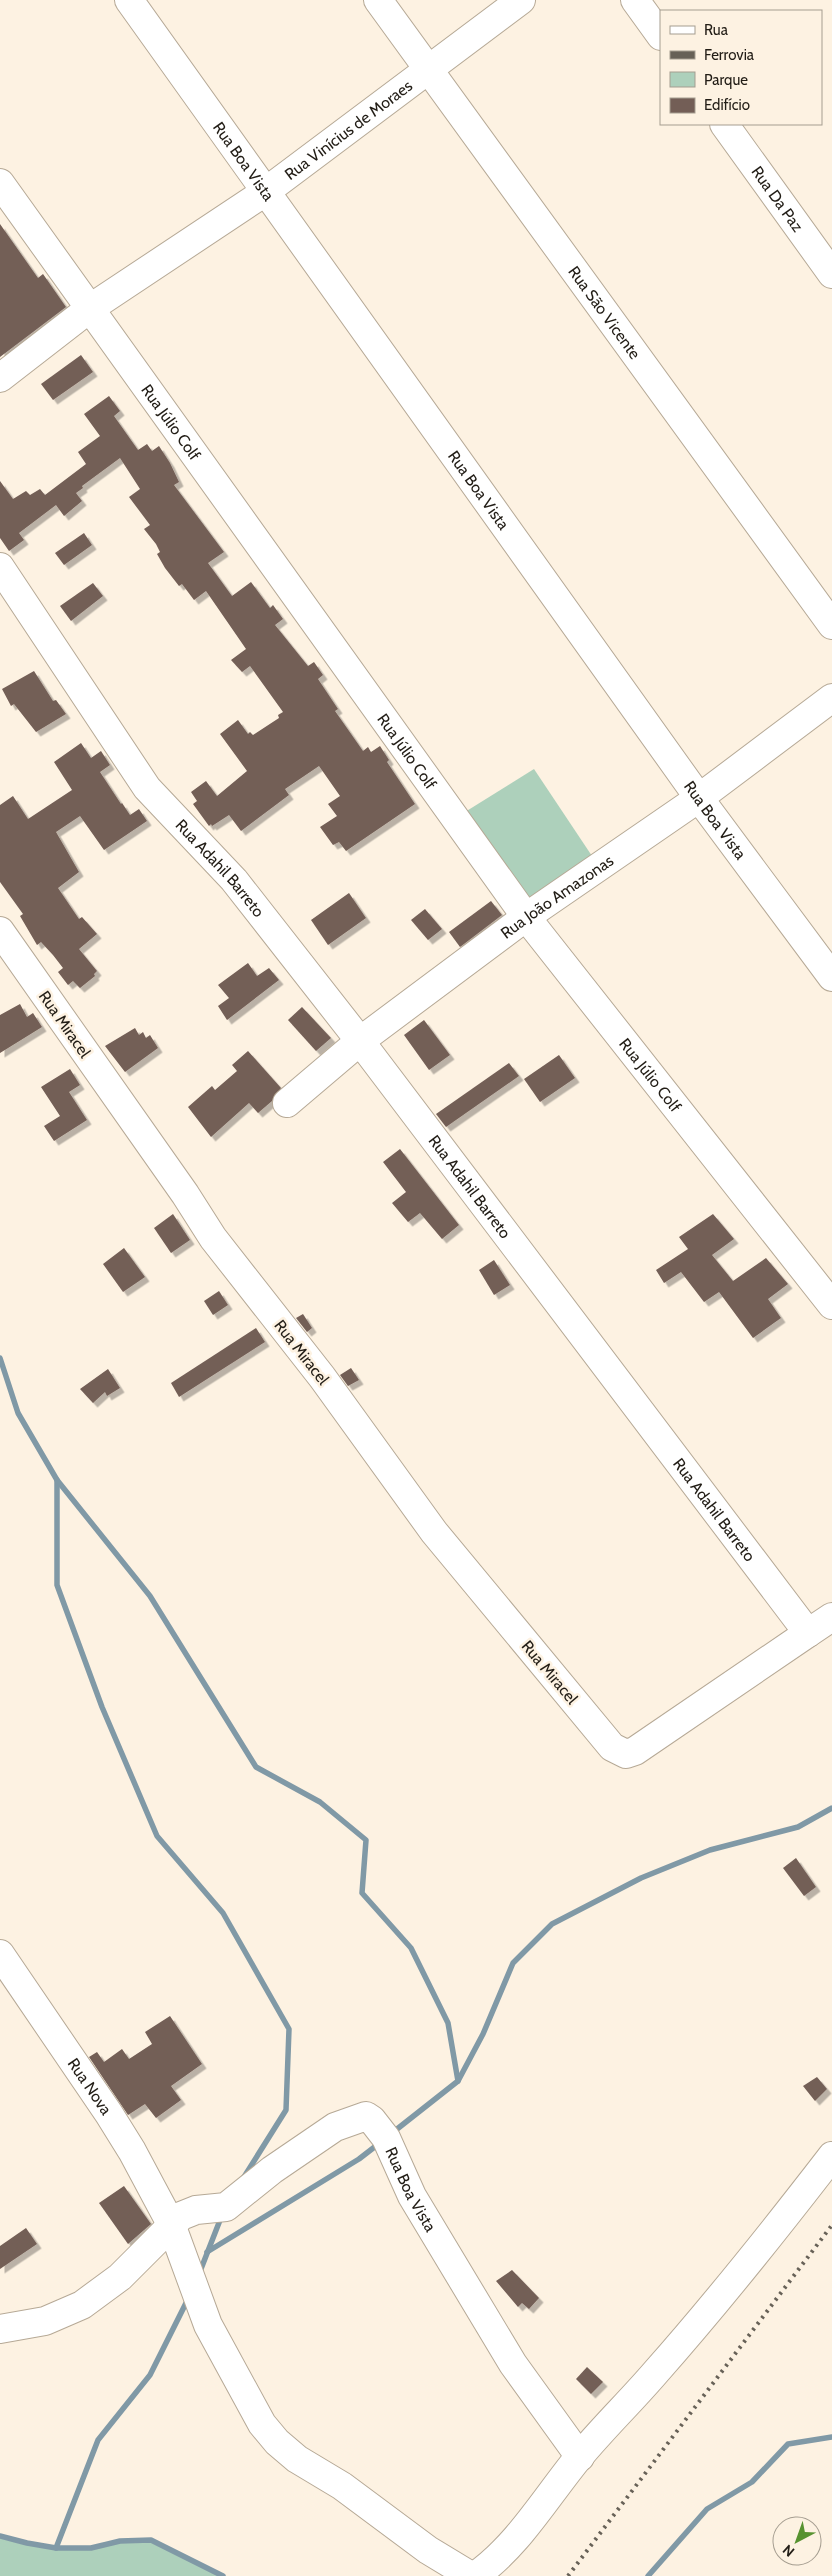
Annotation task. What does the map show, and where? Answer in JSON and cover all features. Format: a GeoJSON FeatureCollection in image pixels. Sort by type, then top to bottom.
{"type":"FeatureCollection","features":[{"type":"Feature","properties":{"kind":"street","name":"Rua Boa Vista"},"geometry":{"type":"LineString","coordinates":[[129,0],[699,798],[832,977]]}},
{"type":"Feature","properties":{"kind":"street","name":"Rua São Vicente"},"geometry":{"type":"LineString","coordinates":[[378,0],[832,625]]}},
{"type":"Feature","properties":{"kind":"street","name":"Rua Vinícius de Moraes"},"geometry":{"type":"LineString","coordinates":[[0,378],[89,309],[265,192],[521,0]]}},
{"type":"Feature","properties":{"kind":"street"},"geometry":{"type":"LineString","coordinates":[[635,0],[660,35]]}},
{"type":"Feature","properties":{"kind":"street","name":"Rua Da Paz"},"geometry":{"type":"LineString","coordinates":[[725,125],[832,274]]}},
{"type":"Feature","properties":{"kind":"street","name":"Rua Júlio Colf"},"geometry":{"type":"LineString","coordinates":[[0,183],[526,917],[832,1305]]}},
{"type":"Feature","properties":{"kind":"street","name":"Rua Adahil Barreto"},"geometry":{"type":"LineString","coordinates":[[0,567],[147,788],[234,880],[360,1041],[808,1633]]}},
{"type":"Feature","properties":{"kind":"street","name":"Rua João Amazonas"},"geometry":{"type":"LineString","coordinates":[[287,1103],[360,1041],[526,917],[699,798],[832,698]]}},
{"type":"Feature","properties":{"kind":"street","name":"Rua Miracel"},"geometry":{"type":"LineString","coordinates":[[0,932],[185,1194],[213,1238],[322,1376],[434,1532],[612,1747],[626,1754],[635,1751],[808,1633]]}},
{"type":"Feature","properties":{"kind":"street"},"geometry":{"type":"LineString","coordinates":[[808,1633],[832,1617]]}},
{"type":"Feature","properties":{"kind":"street","name":"Rua Nova"},"geometry":{"type":"LineString","coordinates":[[0,1954],[109,2114],[171,2224],[208,2325],[262,2424],[277,2442],[297,2459],[342,2486],[428,2550],[471,2576]]}},
{"type":"Feature","properties":{"kind":"street","name":"Rua Boa Vista"},"geometry":{"type":"LineString","coordinates":[[171,2224],[190,2212],[226,2207],[272,2170],[335,2127],[366,2116],[372,2120],[386,2138],[412,2196],[514,2364],[580,2456]]}},
{"type":"Feature","properties":{"kind":"street"},"geometry":{"type":"LineString","coordinates":[[475,2576],[492,2564],[516,2537],[580,2456],[674,2351],[767,2240],[832,2156]]}},
{"type":"Feature","properties":{"kind":"street"},"geometry":{"type":"LineString","coordinates":[[0,2329],[6,2330],[45,2321],[82,2305],[120,2277],[171,2224]]}},
{"type":"Feature","properties":{"kind":"green space"},"geometry":{"type":"Polygon","coordinates":[[[534,769],[592,856],[530,899],[465,812],[534,769]]]}},
{"type":"Feature","properties":{"kind":"green space"},"geometry":{"type":"Polygon","coordinates":[[[0,2536],[56,2548],[91,2548],[120,2541],[151,2540],[223,2576],[0,2576],[0,2536]]]}},
{"type":"Feature","properties":{"kind":"building"},"geometry":{"type":"Polygon","coordinates":[[[0,224],[38,278],[43,274],[66,307],[0,357],[0,224]]]}},
{"type":"Feature","properties":{"kind":"building"},"geometry":{"type":"Polygon","coordinates":[[[81,355],[93,372],[53,400],[41,384],[81,355]]]}},
{"type":"Feature","properties":{"kind":"building"},"geometry":{"type":"Polygon","coordinates":[[[109,396],[120,411],[114,416],[138,450],[147,444],[152,451],[159,446],[170,463],[179,482],[174,485],[224,552],[208,563],[232,596],[251,582],[270,608],[273,605],[283,619],[275,625],[308,666],[314,662],[323,675],[318,679],[338,709],[335,711],[363,751],[368,747],[371,752],[380,746],[389,760],[387,762],[415,804],[346,851],[339,842],[333,845],[320,827],[337,816],[328,804],[340,796],[319,766],[285,789],[289,795],[241,831],[229,815],[209,826],[193,804],[197,801],[191,792],[206,781],[217,796],[247,771],[220,734],[238,720],[248,734],[250,732],[253,735],[279,718],[278,715],[283,712],[250,666],[242,672],[231,660],[246,649],[206,591],[194,600],[182,584],[179,586],[165,568],[157,554],[160,552],[156,544],[144,529],[150,525],[129,497],[140,489],[120,458],[82,486],[83,488],[76,493],[82,501],[64,516],[56,505],[19,533],[24,540],[9,551],[0,538],[0,481],[13,499],[26,491],[30,495],[40,489],[45,495],[86,464],[78,452],[100,436],[84,414],[109,396]]]}},
{"type":"Feature","properties":{"kind":"building"},"geometry":{"type":"Polygon","coordinates":[[[84,533],[92,545],[64,565],[55,553],[84,533]]]}},
{"type":"Feature","properties":{"kind":"building"},"geometry":{"type":"Polygon","coordinates":[[[93,583],[103,596],[71,621],[60,606],[93,583]]]}},
{"type":"Feature","properties":{"kind":"building"},"geometry":{"type":"Polygon","coordinates":[[[34,671],[53,701],[56,700],[66,714],[36,732],[14,704],[11,706],[2,689],[34,671]]]}},
{"type":"Feature","properties":{"kind":"building"},"geometry":{"type":"Polygon","coordinates":[[[81,743],[91,758],[101,751],[110,765],[100,772],[121,804],[130,815],[139,809],[147,821],[104,850],[80,816],[56,832],[79,872],[58,888],[79,919],[82,917],[97,934],[79,949],[97,971],[94,974],[95,976],[80,988],[73,981],[68,985],[58,972],[63,968],[53,955],[41,942],[37,945],[20,916],[23,914],[0,882],[0,805],[13,796],[28,819],[72,790],[54,762],[81,743]]]}},
{"type":"Feature","properties":{"kind":"building"},"geometry":{"type":"Polygon","coordinates":[[[349,893],[366,918],[328,945],[311,920],[349,893]]]}},
{"type":"Feature","properties":{"kind":"building"},"geometry":{"type":"Polygon","coordinates":[[[491,901],[502,915],[460,947],[449,932],[491,901]]]}},
{"type":"Feature","properties":{"kind":"building"},"geometry":{"type":"Polygon","coordinates":[[[425,909],[442,929],[428,940],[411,920],[425,909]]]}},
{"type":"Feature","properties":{"kind":"building"},"geometry":{"type":"Polygon","coordinates":[[[248,963],[257,976],[269,968],[279,980],[227,1020],[218,1006],[229,998],[218,985],[248,963]]]}},
{"type":"Feature","properties":{"kind":"building"},"geometry":{"type":"Polygon","coordinates":[[[20,1004],[27,1017],[33,1013],[42,1027],[0,1053],[0,1015],[20,1004]]]}},
{"type":"Feature","properties":{"kind":"building"},"geometry":{"type":"Polygon","coordinates":[[[302,1007],[331,1038],[316,1051],[288,1020],[302,1007]]]}},
{"type":"Feature","properties":{"kind":"building"},"geometry":{"type":"Polygon","coordinates":[[[424,1020],[450,1055],[429,1070],[404,1035],[424,1020]]]}},
{"type":"Feature","properties":{"kind":"building"},"geometry":{"type":"Polygon","coordinates":[[[135,1028],[139,1035],[143,1032],[146,1038],[150,1035],[158,1048],[125,1072],[105,1046],[135,1028]]]}},
{"type":"Feature","properties":{"kind":"building"},"geometry":{"type":"Polygon","coordinates":[[[248,1051],[281,1088],[272,1101],[258,1113],[249,1103],[211,1137],[188,1107],[212,1086],[215,1090],[237,1071],[232,1065],[248,1051]]]}},
{"type":"Feature","properties":{"kind":"building"},"geometry":{"type":"Polygon","coordinates":[[[559,1055],[575,1078],[540,1102],[524,1079],[559,1055]]]}},
{"type":"Feature","properties":{"kind":"building"},"geometry":{"type":"Polygon","coordinates":[[[509,1063],[519,1076],[446,1127],[436,1114],[509,1063]]]}},
{"type":"Feature","properties":{"kind":"building"},"geometry":{"type":"Polygon","coordinates":[[[70,1069],[80,1085],[69,1092],[87,1120],[54,1141],[44,1126],[60,1116],[41,1087],[70,1069]]]}},
{"type":"Feature","properties":{"kind":"building"},"geometry":{"type":"Polygon","coordinates":[[[400,1149],[459,1225],[442,1239],[420,1213],[408,1222],[392,1203],[406,1192],[383,1162],[400,1149]]]}},
{"type":"Feature","properties":{"kind":"building"},"geometry":{"type":"Polygon","coordinates":[[[173,1214],[190,1240],[171,1253],[154,1228],[173,1214]]]}},
{"type":"Feature","properties":{"kind":"building"},"geometry":{"type":"Polygon","coordinates":[[[713,1214],[734,1239],[712,1255],[733,1281],[766,1258],[788,1284],[768,1299],[781,1318],[753,1338],[719,1292],[704,1302],[681,1272],[664,1283],[656,1270],[688,1249],[679,1237],[713,1214]]]}},
{"type":"Feature","properties":{"kind":"building"},"geometry":{"type":"Polygon","coordinates":[[[124,1248],[145,1277],[123,1292],[103,1264],[124,1248]]]}},
{"type":"Feature","properties":{"kind":"building"},"geometry":{"type":"Polygon","coordinates":[[[494,1260],[510,1285],[494,1295],[479,1270],[494,1260]]]}},
{"type":"Feature","properties":{"kind":"building"},"geometry":{"type":"Polygon","coordinates":[[[219,1291],[228,1305],[213,1315],[204,1301],[219,1291]]]}},
{"type":"Feature","properties":{"kind":"building"},"geometry":{"type":"Polygon","coordinates":[[[303,1314],[312,1328],[307,1332],[296,1318],[303,1314]]]}},
{"type":"Feature","properties":{"kind":"building"},"geometry":{"type":"Polygon","coordinates":[[[256,1328],[265,1342],[179,1397],[171,1383],[256,1328]]]}},
{"type":"Feature","properties":{"kind":"building"},"geometry":{"type":"Polygon","coordinates":[[[351,1368],[359,1380],[348,1386],[340,1375],[351,1368]]]}},
{"type":"Feature","properties":{"kind":"building"},"geometry":{"type":"Polygon","coordinates":[[[108,1369],[120,1388],[107,1396],[105,1392],[93,1403],[80,1389],[108,1369]]]}},
{"type":"Feature","properties":{"kind":"building"},"geometry":{"type":"Polygon","coordinates":[[[796,1858],[816,1887],[804,1896],[783,1868],[796,1858]]]}},
{"type":"Feature","properties":{"kind":"building"},"geometry":{"type":"Polygon","coordinates":[[[170,2016],[202,2064],[171,2086],[181,2100],[156,2118],[145,2104],[128,2115],[89,2057],[97,2052],[104,2062],[122,2049],[129,2059],[152,2044],[145,2032],[170,2016]]]}},
{"type":"Feature","properties":{"kind":"building"},"geometry":{"type":"Polygon","coordinates":[[[817,2077],[827,2089],[815,2101],[803,2086],[817,2077]]]}},
{"type":"Feature","properties":{"kind":"building"},"geometry":{"type":"Polygon","coordinates":[[[124,2186],[151,2224],[128,2244],[99,2203],[124,2186]]]}},
{"type":"Feature","properties":{"kind":"building"},"geometry":{"type":"Polygon","coordinates":[[[26,2228],[37,2244],[0,2269],[0,2246],[26,2228]]]}},
{"type":"Feature","properties":{"kind":"building"},"geometry":{"type":"Polygon","coordinates":[[[512,2270],[539,2298],[529,2309],[522,2303],[518,2307],[496,2281],[512,2270]]]}},
{"type":"Feature","properties":{"kind":"building"},"geometry":{"type":"Polygon","coordinates":[[[587,2367],[603,2382],[591,2394],[576,2379],[587,2367]]]}},
{"type":"Feature","properties":{"kind":"waterway"},"geometry":{"type":"LineString","coordinates":[[0,1358],[18,1413],[57,1480],[57,1585],[102,1707],[157,1836],[223,1913],[289,2029],[286,2110],[244,2177]]}},
{"type":"Feature","properties":{"kind":"waterway"},"geometry":{"type":"LineString","coordinates":[[57,1480],[150,1596],[256,1767],[320,1802],[366,1840],[362,1893],[411,1948],[448,2023],[458,2081],[392,2133]]}},
{"type":"Feature","properties":{"kind":"waterway"},"geometry":{"type":"LineString","coordinates":[[458,2081],[483,2034],[513,1963],[552,1924],[641,1878],[710,1850],[798,1827],[832,1808]]}},
{"type":"Feature","properties":{"kind":"waterway"},"geometry":{"type":"LineString","coordinates":[[207,2252],[359,2159],[381,2142]]}},
{"type":"Feature","properties":{"kind":"waterway"},"geometry":{"type":"LineString","coordinates":[[199,2274],[222,2215]]}},
{"type":"Feature","properties":{"kind":"waterway"},"geometry":{"type":"LineString","coordinates":[[56,2548],[98,2440],[150,2375],[188,2299]]}},
{"type":"Feature","properties":{"kind":"waterway"},"geometry":{"type":"LineString","coordinates":[[648,2576],[707,2509],[752,2482],[788,2444],[832,2437]]}},
{"type":"Feature","properties":{"kind":"waterway"},"geometry":{"type":"LineString","coordinates":[[0,2536],[56,2548],[91,2548],[120,2541],[151,2540],[223,2576]]}},
{"type":"Feature","properties":{"kind":"railway"},"geometry":{"type":"LineString","coordinates":[[568,2576],[832,2225]]}}]}
